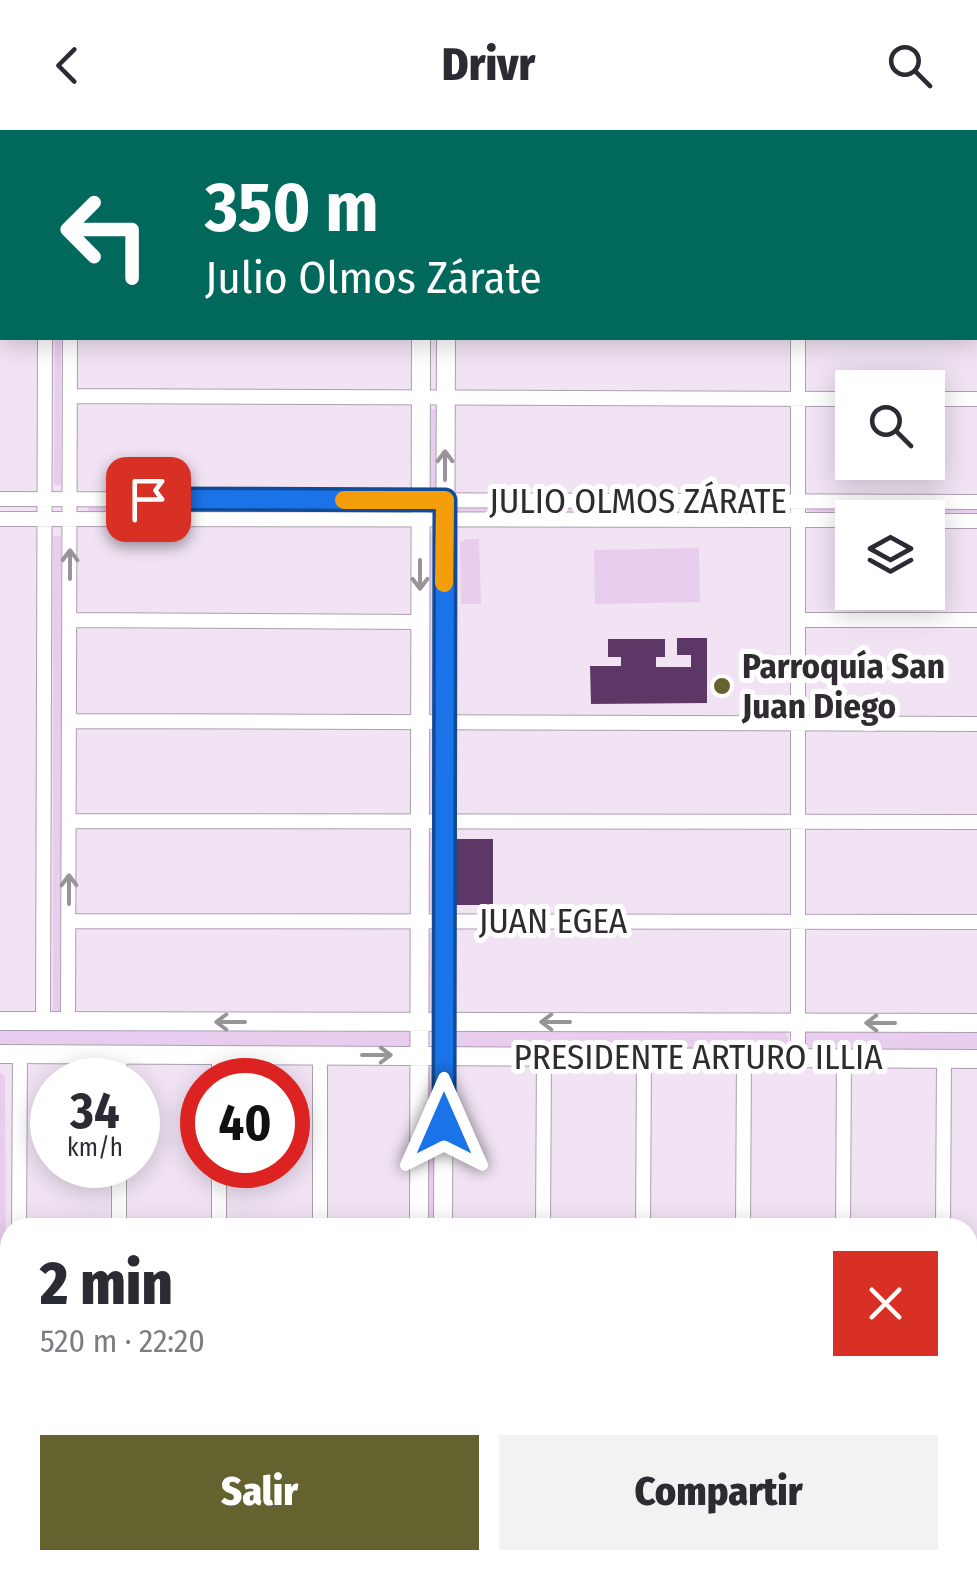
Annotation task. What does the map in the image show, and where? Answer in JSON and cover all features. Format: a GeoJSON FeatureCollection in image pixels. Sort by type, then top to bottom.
{"type":"FeatureCollection","features":[{"type":"Feature","properties":{"kind":"street"},"geometry":{"type":"LineString","coordinates":[[43,1021],[45,340]]}},
{"type":"Feature","properties":{"kind":"street"},"geometry":{"type":"LineString","coordinates":[[68,1021],[70,340]]}},
{"type":"Feature","properties":{"kind":"street"},"geometry":{"type":"LineString","coordinates":[[419,1218],[421,340]]}},
{"type":"Feature","properties":{"kind":"street"},"geometry":{"type":"LineString","coordinates":[[443,1218],[446,340]]}},
{"type":"Feature","properties":{"kind":"street"},"geometry":{"type":"LineString","coordinates":[[798,340],[798,1058]]}},
{"type":"Feature","properties":{"kind":"street"},"geometry":{"type":"LineString","coordinates":[[70,396],[835,399]]}},
{"type":"Feature","properties":{"kind":"street"},"geometry":{"type":"LineString","coordinates":[[945,399],[977,400]]}},
{"type":"Feature","properties":{"kind":"street","name":"JULIO OLMOS ZÁRATE"},"geometry":{"type":"LineString","coordinates":[[0,498],[420,510],[445,520],[835,520]]}},
{"type":"Feature","properties":{"kind":"street","name":"JULIO OLMOS ZÁRATE"},"geometry":{"type":"LineString","coordinates":[[0,518],[420,510],[445,500],[977,502]]}},
{"type":"Feature","properties":{"kind":"street"},"geometry":{"type":"LineString","coordinates":[[945,520],[977,521]]}},
{"type":"Feature","properties":{"kind":"street"},"geometry":{"type":"LineString","coordinates":[[70,620],[420,622]]}},
{"type":"Feature","properties":{"kind":"street"},"geometry":{"type":"LineString","coordinates":[[798,620],[977,620]]}},
{"type":"Feature","properties":{"kind":"street"},"geometry":{"type":"LineString","coordinates":[[69,721],[977,724]]}},
{"type":"Feature","properties":{"kind":"street"},"geometry":{"type":"LineString","coordinates":[[69,821],[977,822]]}},
{"type":"Feature","properties":{"kind":"street","name":"JUAN EGEA"},"geometry":{"type":"LineString","coordinates":[[68,922],[977,922]]}},
{"type":"Feature","properties":{"kind":"street","name":"PRESIDENTE ARTURO ILLIA"},"geometry":{"type":"LineString","coordinates":[[0,1021],[977,1023]]}},
{"type":"Feature","properties":{"kind":"street","name":"PRESIDENTE ARTURO ILLIA"},"geometry":{"type":"LineString","coordinates":[[0,1054],[977,1059]]}},
{"type":"Feature","properties":{"kind":"street"},"geometry":{"type":"LineString","coordinates":[[19,1218],[20,1054]]}},
{"type":"Feature","properties":{"kind":"street"},"geometry":{"type":"LineString","coordinates":[[320,1055],[320,1218]]}},
{"type":"Feature","properties":{"kind":"street"},"geometry":{"type":"LineString","coordinates":[[543,1218],[544,1056]]}},
{"type":"Feature","properties":{"kind":"street"},"geometry":{"type":"LineString","coordinates":[[643,1218],[644,1057]]}},
{"type":"Feature","properties":{"kind":"street"},"geometry":{"type":"LineString","coordinates":[[744,1058],[744,1218]]}},
{"type":"Feature","properties":{"kind":"street"},"geometry":{"type":"LineString","coordinates":[[843,1218],[844,1058]]}},
{"type":"Feature","properties":{"kind":"street"},"geometry":{"type":"LineString","coordinates":[[944,1059],[944,1218]]}},
{"type":"Feature","properties":{"kind":"street"},"geometry":{"type":"LineString","coordinates":[[119,1188],[119,1218]]}},
{"type":"Feature","properties":{"kind":"street"},"geometry":{"type":"LineString","coordinates":[[219,1188],[219,1218]]}},
{"type":"Feature","properties":{"kind":"shaded area"},"geometry":{"type":"Polygon","coordinates":[[[55,340],[61,340],[61,485],[54,485],[55,340]]]}},
{"type":"Feature","properties":{"kind":"shaded area"},"geometry":{"type":"Polygon","coordinates":[[[430,409],[437,409],[436,490],[429,490],[430,409]]]}},
{"type":"Feature","properties":{"kind":"shaded area"},"geometry":{"type":"Polygon","coordinates":[[[88,506],[413,508],[411,513],[87,514],[88,506]]]}},
{"type":"Feature","properties":{"kind":"shaded area"},"geometry":{"type":"Polygon","coordinates":[[[454,507],[789,510],[786,514],[454,513],[454,507]]]}},
{"type":"Feature","properties":{"kind":"shaded area"},"geometry":{"type":"Polygon","coordinates":[[[811,507],[835,507],[835,514],[808,512],[811,507]]]}},
{"type":"Feature","properties":{"kind":"shaded area"},"geometry":{"type":"Polygon","coordinates":[[[945,508],[977,508],[977,515],[945,515],[945,508]]]}},
{"type":"Feature","properties":{"kind":"shaded area"},"geometry":{"type":"Polygon","coordinates":[[[429,534],[436,534],[436,714],[428,714],[429,534]]]}},
{"type":"Feature","properties":{"kind":"shaded area"},"geometry":{"type":"Polygon","coordinates":[[[53,536],[61,536],[61,1014],[53,1014],[53,536]]]}},
{"type":"Feature","properties":{"kind":"shaded area"},"geometry":{"type":"Polygon","coordinates":[[[479,539],[481,604],[461,604],[460,543],[479,539]]]}},
{"type":"Feature","properties":{"kind":"shaded area"},"geometry":{"type":"Polygon","coordinates":[[[699,548],[700,602],[595,604],[594,550],[699,548]]]}},
{"type":"Feature","properties":{"kind":"shaded area"},"geometry":{"type":"Polygon","coordinates":[[[429,732],[435,732],[435,813],[429,813],[429,732]]]}},
{"type":"Feature","properties":{"kind":"shaded area"},"geometry":{"type":"Polygon","coordinates":[[[428,832],[435,832],[436,912],[428,912],[428,832]]]}},
{"type":"Feature","properties":{"kind":"shaded area"},"geometry":{"type":"Polygon","coordinates":[[[429,932],[436,932],[436,1012],[429,1012],[429,932]]]}},
{"type":"Feature","properties":{"kind":"shaded area"},"geometry":{"type":"Polygon","coordinates":[[[0,1027],[408,1030],[412,1033],[412,1046],[0,1047],[0,1027]]]}},
{"type":"Feature","properties":{"kind":"shaded area"},"geometry":{"type":"Polygon","coordinates":[[[977,1029],[977,1049],[810,1049],[805,1043],[807,1031],[977,1029]]]}},
{"type":"Feature","properties":{"kind":"shaded area"},"geometry":{"type":"Polygon","coordinates":[[[457,1031],[785,1031],[789,1040],[786,1046],[776,1049],[458,1049],[451,1041],[457,1031]]]}},
{"type":"Feature","properties":{"kind":"shaded area"},"geometry":{"type":"Polygon","coordinates":[[[428,1066],[435,1066],[435,1218],[428,1218],[428,1066]]]}},
{"type":"Feature","properties":{"kind":"shaded area"},"geometry":{"type":"Polygon","coordinates":[[[0,1072],[5,1076],[6,1218],[0,1218],[0,1072]]]}},
{"type":"Feature","properties":{"kind":"building"},"geometry":{"type":"Polygon","coordinates":[[[677,638],[707,638],[707,703],[591,704],[590,666],[621,666],[621,657],[608,657],[608,639],[665,639],[665,657],[656,657],[656,667],[691,667],[691,655],[677,655],[677,638]]]}},
{"type":"Feature","properties":{"kind":"building"},"geometry":{"type":"Polygon","coordinates":[[[455,839],[493,839],[493,905],[455,905],[455,839]]]}},
{"type":"Feature","properties":{"kind":"slow traffic"},"geometry":{"type":"LineString","coordinates":[[344,500],[445,500],[444,583]]}},
{"type":"Feature","properties":{"kind":"place","name":"Parroquía San Juan Diego"},"geometry":{"type":"Point","coordinates":[722,686]}},
{"type":"Feature","properties":{"kind":"route"},"geometry":{"type":"LineString","coordinates":[[148,499],[445,500],[444,1124]]}}]}
